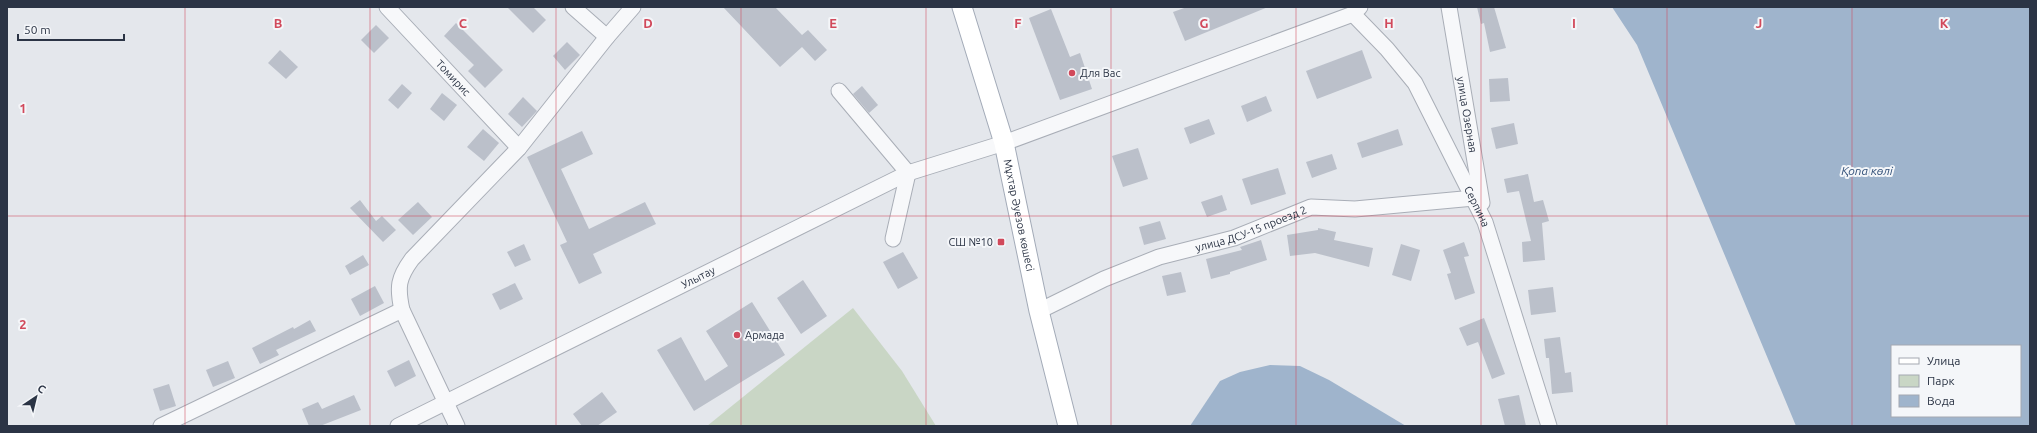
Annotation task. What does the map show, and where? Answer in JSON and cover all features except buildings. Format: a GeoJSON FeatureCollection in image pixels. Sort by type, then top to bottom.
{"type":"FeatureCollection","features":[{"type":"Feature","properties":{"kind":"main road","name":"Мұхтар Әуезов көшесі"},"geometry":{"type":"LineString","coordinates":[[962,7],[1004,142],[1039,311],[1068,426]]}},
{"type":"Feature","properties":{"kind":"street","name":"Томирис"},"geometry":{"type":"LineString","coordinates":[[387,7],[519,148]]}},
{"type":"Feature","properties":{"kind":"street"},"geometry":{"type":"LineString","coordinates":[[573,7],[606,37]]}},
{"type":"Feature","properties":{"kind":"street"},"geometry":{"type":"LineString","coordinates":[[457,426],[402,310],[399,296],[399,284],[408,265],[519,148],[606,37],[634,7]]}},
{"type":"Feature","properties":{"kind":"street","name":"улица Озерная"},"geometry":{"type":"LineString","coordinates":[[1449,7],[1485,222]]}},
{"type":"Feature","properties":{"kind":"street"},"geometry":{"type":"LineString","coordinates":[[1004,142],[1357,10]]}},
{"type":"Feature","properties":{"kind":"street","name":"Серпина"},"geometry":{"type":"LineString","coordinates":[[1357,10],[1415,83],[1474,198],[1485,222],[1549,426]]}},
{"type":"Feature","properties":{"kind":"street"},"geometry":{"type":"LineString","coordinates":[[839,91],[908,173],[893,239]]}},
{"type":"Feature","properties":{"kind":"street","name":"Улытау"},"geometry":{"type":"LineString","coordinates":[[398,426],[908,173],[1004,142]]}},
{"type":"Feature","properties":{"kind":"street","name":"улица ДСУ-15 проезд 2"},"geometry":{"type":"LineString","coordinates":[[1039,311],[1104,279],[1160,257],[1234,238],[1311,207],[1355,209],[1474,198]]}},
{"type":"Feature","properties":{"kind":"street"},"geometry":{"type":"LineString","coordinates":[[161,426],[402,310]]}},
{"type":"Feature","properties":{"kind":"green space"},"geometry":{"type":"Polygon","coordinates":[[[853,308],[902,371],[936,426],[707,426],[853,308]]]}},
{"type":"Feature","properties":{"kind":"water","name":"Қопа көлі"},"geometry":{"type":"Polygon","coordinates":[[[1612,7],[2030,7],[2030,426],[1796,426],[1637,45],[1612,7]]]}},
{"type":"Feature","properties":{"kind":"water"},"geometry":{"type":"Polygon","coordinates":[[[1270,365],[1300,366],[1329,380],[1406,426],[1190,426],[1220,381],[1240,372],[1270,365]]]}},
{"type":"Feature","properties":{"kind":"place","name":"Для Вас"},"geometry":{"type":"Point","coordinates":[1072,73]}},
{"type":"Feature","properties":{"kind":"place","name":"СШ №10"},"geometry":{"type":"Point","coordinates":[1001,242]}},
{"type":"Feature","properties":{"kind":"place","name":"Армада"},"geometry":{"type":"Point","coordinates":[737,335]}}]}
